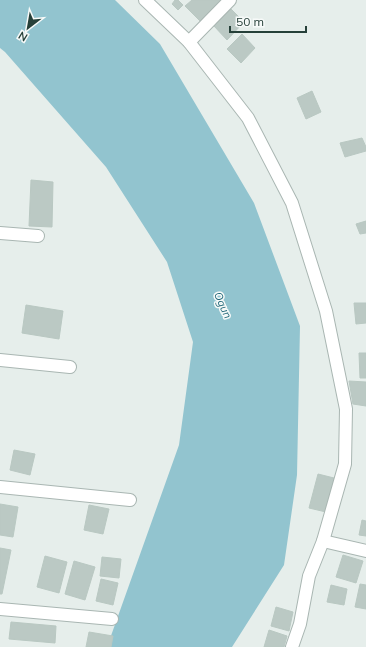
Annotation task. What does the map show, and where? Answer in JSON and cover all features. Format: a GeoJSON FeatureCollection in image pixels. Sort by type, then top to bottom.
{"type":"FeatureCollection","features":[{"type":"Feature","properties":{"kind":"street"},"geometry":{"type":"LineString","coordinates":[[145,0],[189,42],[248,118],[292,203],[326,311],[346,409],[344,464],[323,541],[309,576],[300,624],[292,647]]}},
{"type":"Feature","properties":{"kind":"street"},"geometry":{"type":"LineString","coordinates":[[189,42],[230,0]]}},
{"type":"Feature","properties":{"kind":"street"},"geometry":{"type":"LineString","coordinates":[[0,233],[38,236]]}},
{"type":"Feature","properties":{"kind":"street"},"geometry":{"type":"LineString","coordinates":[[0,360],[70,367]]}},
{"type":"Feature","properties":{"kind":"street"},"geometry":{"type":"LineString","coordinates":[[0,487],[130,500]]}},
{"type":"Feature","properties":{"kind":"street"},"geometry":{"type":"LineString","coordinates":[[323,541],[366,551]]}},
{"type":"Feature","properties":{"kind":"street"},"geometry":{"type":"LineString","coordinates":[[0,609],[112,619]]}},
{"type":"Feature","properties":{"kind":"water","name":"Ogun"},"geometry":{"type":"Polygon","coordinates":[[[0,0],[115,0],[160,44],[254,203],[300,326],[297,475],[284,565],[232,647],[107,647],[179,445],[193,342],[167,262],[106,167],[0,48],[0,0]]]}},
{"type":"Feature","properties":{"kind":"building"},"geometry":{"type":"Polygon","coordinates":[[[175,0],[178,0],[183,5],[178,10],[172,4],[175,0]]]}},
{"type":"Feature","properties":{"kind":"building"},"geometry":{"type":"Polygon","coordinates":[[[192,0],[221,0],[200,21],[185,6],[192,0]]]}},
{"type":"Feature","properties":{"kind":"building"},"geometry":{"type":"Polygon","coordinates":[[[230,8],[244,22],[227,40],[214,26],[230,8]]]}},
{"type":"Feature","properties":{"kind":"building"},"geometry":{"type":"Polygon","coordinates":[[[242,34],[255,48],[241,63],[227,49],[242,34]]]}},
{"type":"Feature","properties":{"kind":"building"},"geometry":{"type":"Polygon","coordinates":[[[312,91],[321,112],[306,119],[297,98],[312,91]]]}},
{"type":"Feature","properties":{"kind":"building"},"geometry":{"type":"Polygon","coordinates":[[[362,138],[366,151],[345,157],[340,143],[362,138]]]}},
{"type":"Feature","properties":{"kind":"building"},"geometry":{"type":"Polygon","coordinates":[[[31,180],[53,182],[52,227],[29,226],[31,180]]]}},
{"type":"Feature","properties":{"kind":"building"},"geometry":{"type":"Polygon","coordinates":[[[366,221],[366,233],[360,234],[356,224],[366,221]]]}},
{"type":"Feature","properties":{"kind":"building"},"geometry":{"type":"Polygon","coordinates":[[[354,303],[366,303],[366,323],[356,324],[354,303]]]}},
{"type":"Feature","properties":{"kind":"building"},"geometry":{"type":"Polygon","coordinates":[[[26,305],[63,311],[59,339],[22,333],[26,305]]]}},
{"type":"Feature","properties":{"kind":"building"},"geometry":{"type":"Polygon","coordinates":[[[359,353],[366,353],[366,378],[360,378],[359,353]]]}},
{"type":"Feature","properties":{"kind":"building"},"geometry":{"type":"Polygon","coordinates":[[[349,381],[366,382],[366,406],[353,404],[349,381]]]}},
{"type":"Feature","properties":{"kind":"building"},"geometry":{"type":"Polygon","coordinates":[[[14,450],[35,454],[30,475],[10,470],[14,450]]]}},
{"type":"Feature","properties":{"kind":"building"},"geometry":{"type":"Polygon","coordinates":[[[318,474],[334,478],[326,512],[309,508],[318,474]]]}},
{"type":"Feature","properties":{"kind":"building"},"geometry":{"type":"Polygon","coordinates":[[[0,504],[18,507],[13,537],[0,535],[0,504]]]}},
{"type":"Feature","properties":{"kind":"building"},"geometry":{"type":"Polygon","coordinates":[[[89,505],[109,509],[103,534],[84,530],[89,505]]]}},
{"type":"Feature","properties":{"kind":"building"},"geometry":{"type":"Polygon","coordinates":[[[362,520],[366,521],[366,536],[359,535],[362,520]]]}},
{"type":"Feature","properties":{"kind":"building"},"geometry":{"type":"Polygon","coordinates":[[[0,548],[11,550],[2,594],[0,594],[0,548]]]}},
{"type":"Feature","properties":{"kind":"building"},"geometry":{"type":"Polygon","coordinates":[[[343,555],[363,561],[356,583],[336,577],[343,555]]]}},
{"type":"Feature","properties":{"kind":"building"},"geometry":{"type":"Polygon","coordinates":[[[45,556],[67,562],[59,593],[37,587],[45,556]]]}},
{"type":"Feature","properties":{"kind":"building"},"geometry":{"type":"Polygon","coordinates":[[[102,557],[121,559],[119,578],[100,576],[102,557]]]}},
{"type":"Feature","properties":{"kind":"building"},"geometry":{"type":"Polygon","coordinates":[[[74,561],[95,567],[85,600],[65,594],[74,561]]]}},
{"type":"Feature","properties":{"kind":"building"},"geometry":{"type":"Polygon","coordinates":[[[101,579],[118,583],[113,605],[96,601],[101,579]]]}},
{"type":"Feature","properties":{"kind":"building"},"geometry":{"type":"Polygon","coordinates":[[[360,584],[366,585],[366,609],[355,607],[360,584]]]}},
{"type":"Feature","properties":{"kind":"building"},"geometry":{"type":"Polygon","coordinates":[[[331,585],[347,589],[344,605],[327,602],[331,585]]]}},
{"type":"Feature","properties":{"kind":"building"},"geometry":{"type":"Polygon","coordinates":[[[276,607],[293,612],[289,631],[271,626],[276,607]]]}},
{"type":"Feature","properties":{"kind":"building"},"geometry":{"type":"Polygon","coordinates":[[[11,622],[56,626],[55,643],[9,639],[11,622]]]}},
{"type":"Feature","properties":{"kind":"building"},"geometry":{"type":"Polygon","coordinates":[[[269,630],[287,636],[284,647],[264,647],[269,630]]]}},
{"type":"Feature","properties":{"kind":"building"},"geometry":{"type":"Polygon","coordinates":[[[89,632],[113,636],[111,647],[86,647],[89,632]]]}}]}
